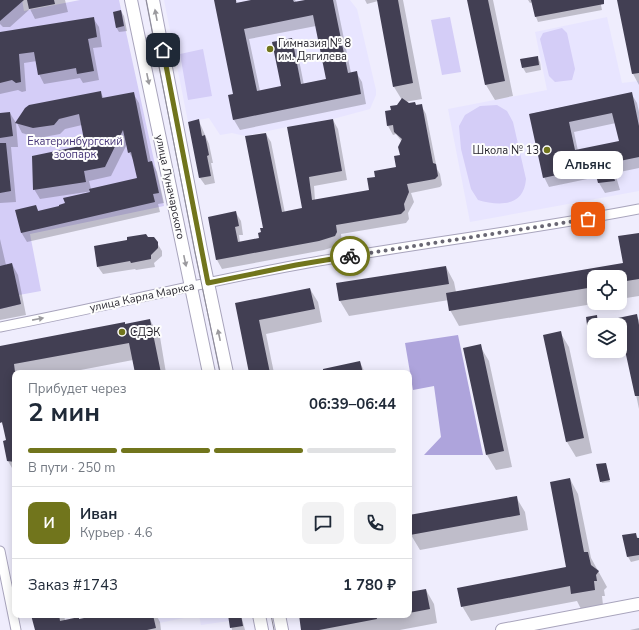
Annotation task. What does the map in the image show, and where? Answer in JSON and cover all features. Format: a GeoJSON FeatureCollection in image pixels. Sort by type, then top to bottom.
{"type":"FeatureCollection","features":[{"type":"Feature","properties":{"kind":"main road","name":"улица Луначарского"},"geometry":{"type":"LineString","coordinates":[[131,0],[208,370]]}},
{"type":"Feature","properties":{"kind":"main road","name":"улица Луначарского"},"geometry":{"type":"LineString","coordinates":[[153,0],[226,370]]}},
{"type":"Feature","properties":{"kind":"main road"},"geometry":{"type":"LineString","coordinates":[[502,630],[546,626],[639,604]]}},
{"type":"Feature","properties":{"kind":"main road"},"geometry":{"type":"LineString","coordinates":[[260,618],[262,630]]}},
{"type":"Feature","properties":{"kind":"main road"},"geometry":{"type":"LineString","coordinates":[[280,618],[282,630]]}},
{"type":"Feature","properties":{"kind":"street","name":"улица Карла Маркса"},"geometry":{"type":"LineString","coordinates":[[0,327],[191,286],[324,260],[639,209]]}},
{"type":"Feature","properties":{"kind":"street"},"geometry":{"type":"LineString","coordinates":[[0,551],[12,610]]}},
{"type":"Feature","properties":{"kind":"street"},"geometry":{"type":"LineString","coordinates":[[14,618],[16,630]]}},
{"type":"Feature","properties":{"kind":"shaded area","name":"Гимназия № 8 им. Дягилева"},"geometry":{"type":"Polygon","coordinates":[[[164,0],[350,0],[357,9],[376,90],[376,95],[370,109],[333,119],[245,136],[232,133],[220,135],[209,118],[188,122],[164,0]]]}},
{"type":"Feature","properties":{"kind":"shaded area","name":"Школа № 13"},"geometry":{"type":"Polygon","coordinates":[[[607,17],[622,83],[639,81],[639,191],[470,222],[448,109],[547,90],[535,32],[607,17]]]}},
{"type":"Feature","properties":{"kind":"shaded area"},"geometry":{"type":"Polygon","coordinates":[[[458,335],[483,455],[424,455],[441,437],[434,386],[413,390],[412,370],[410,370],[405,343],[458,335]]]}},
{"type":"Feature","properties":{"kind":"shaded area"},"geometry":{"type":"Polygon","coordinates":[[[158,618],[184,618],[159,623],[158,618]]]}},
{"type":"Feature","properties":{"kind":"shaded area"},"geometry":{"type":"Polygon","coordinates":[[[200,618],[228,618],[229,621],[201,625],[200,618]]]}},
{"type":"Feature","properties":{"kind":"green space","name":"Екатеринбургский зоопарк"},"geometry":{"type":"Polygon","coordinates":[[[0,0],[22,0],[24,11],[80,0],[119,0],[164,206],[30,234],[41,291],[19,295],[21,304],[0,309],[0,0]]]}},
{"type":"Feature","properties":{"kind":"green space"},"geometry":{"type":"Polygon","coordinates":[[[450,17],[461,72],[442,75],[431,20],[450,17]]]}},
{"type":"Feature","properties":{"kind":"green space"},"geometry":{"type":"Polygon","coordinates":[[[562,28],[567,33],[575,69],[572,80],[555,82],[549,76],[540,39],[543,33],[562,28]]]}},
{"type":"Feature","properties":{"kind":"green space"},"geometry":{"type":"Polygon","coordinates":[[[203,49],[212,96],[188,100],[180,54],[203,49]]]}},
{"type":"Feature","properties":{"kind":"green space"},"geometry":{"type":"Polygon","coordinates":[[[497,105],[507,111],[513,122],[526,179],[521,195],[515,200],[502,203],[478,200],[471,189],[461,149],[459,126],[465,115],[480,106],[497,105]]]}},
{"type":"Feature","properties":{"kind":"building"},"geometry":{"type":"Polygon","coordinates":[[[0,0],[24,0],[0,21],[0,0]]]}},
{"type":"Feature","properties":{"kind":"building"},"geometry":{"type":"Polygon","coordinates":[[[27,0],[54,0],[55,4],[29,9],[27,0]]]}},
{"type":"Feature","properties":{"kind":"building"},"geometry":{"type":"Polygon","coordinates":[[[214,0],[236,0],[236,3],[251,0],[293,0],[294,2],[305,0],[333,0],[348,73],[357,71],[361,94],[233,120],[228,95],[233,94],[214,0]],[[313,15],[244,29],[257,91],[281,86],[272,42],[292,38],[301,84],[326,79],[313,15]]]}},
{"type":"Feature","properties":{"kind":"building"},"geometry":{"type":"Polygon","coordinates":[[[377,0],[398,0],[413,83],[393,87],[377,0]]]}},
{"type":"Feature","properties":{"kind":"building"},"geometry":{"type":"Polygon","coordinates":[[[467,0],[488,0],[505,81],[485,85],[467,0]]]}},
{"type":"Feature","properties":{"kind":"building"},"geometry":{"type":"Polygon","coordinates":[[[531,0],[604,0],[604,4],[535,17],[531,0]]]}},
{"type":"Feature","properties":{"kind":"building"},"geometry":{"type":"Polygon","coordinates":[[[617,0],[639,0],[639,73],[632,74],[617,0]]]}},
{"type":"Feature","properties":{"kind":"building"},"geometry":{"type":"Polygon","coordinates":[[[121,10],[124,26],[116,28],[113,12],[121,10]]]}},
{"type":"Feature","properties":{"kind":"building"},"geometry":{"type":"Polygon","coordinates":[[[94,17],[97,37],[88,39],[94,71],[77,74],[76,68],[38,75],[34,52],[19,54],[21,82],[16,83],[12,80],[0,83],[0,32],[94,17]]]}},
{"type":"Feature","properties":{"kind":"building"},"geometry":{"type":"Polygon","coordinates":[[[538,56],[539,65],[522,68],[520,59],[538,56]]]}},
{"type":"Feature","properties":{"kind":"building"},"geometry":{"type":"Polygon","coordinates":[[[101,91],[102,98],[134,92],[148,162],[152,161],[159,193],[153,194],[155,202],[21,233],[15,210],[36,205],[38,211],[59,206],[65,203],[63,198],[90,192],[89,189],[137,178],[131,152],[128,153],[123,130],[105,167],[84,171],[86,182],[33,190],[32,156],[85,145],[79,114],[59,119],[54,125],[33,128],[15,123],[25,108],[29,105],[101,91]]]}},
{"type":"Feature","properties":{"kind":"building"},"geometry":{"type":"Polygon","coordinates":[[[632,92],[639,126],[639,157],[610,163],[615,181],[598,183],[594,167],[543,178],[529,114],[632,92]],[[612,113],[569,122],[575,150],[619,141],[612,113]]]}},
{"type":"Feature","properties":{"kind":"building"},"geometry":{"type":"Polygon","coordinates":[[[402,98],[409,103],[415,102],[416,105],[422,104],[433,163],[436,164],[438,176],[435,179],[407,184],[409,192],[404,204],[405,210],[401,214],[336,225],[337,232],[335,236],[319,241],[216,260],[208,217],[236,211],[239,226],[235,227],[238,242],[259,238],[258,233],[261,232],[260,228],[263,228],[245,136],[266,133],[282,212],[302,208],[287,127],[333,119],[342,171],[309,177],[312,200],[369,190],[367,178],[375,177],[374,171],[396,167],[394,156],[400,155],[398,147],[402,139],[394,132],[393,125],[387,126],[385,111],[391,110],[390,106],[397,105],[402,98]]]}},
{"type":"Feature","properties":{"kind":"building"},"geometry":{"type":"Polygon","coordinates":[[[10,112],[13,136],[0,138],[0,113],[10,112]]]}},
{"type":"Feature","properties":{"kind":"building"},"geometry":{"type":"Polygon","coordinates":[[[199,119],[202,136],[205,135],[211,176],[199,178],[188,122],[199,119]]]}},
{"type":"Feature","properties":{"kind":"building"},"geometry":{"type":"Polygon","coordinates":[[[0,143],[6,143],[11,191],[0,193],[0,143]]]}},
{"type":"Feature","properties":{"kind":"building"},"geometry":{"type":"Polygon","coordinates":[[[639,233],[639,279],[627,281],[627,270],[587,270],[587,288],[449,311],[446,293],[623,263],[618,236],[639,233]]]}},
{"type":"Feature","properties":{"kind":"building"},"geometry":{"type":"Polygon","coordinates":[[[146,234],[148,237],[154,237],[158,242],[158,248],[151,255],[151,259],[97,267],[94,246],[127,240],[127,237],[146,234]]]}},
{"type":"Feature","properties":{"kind":"building"},"geometry":{"type":"Polygon","coordinates":[[[12,263],[21,304],[0,309],[0,266],[12,263]]]}},
{"type":"Feature","properties":{"kind":"building"},"geometry":{"type":"Polygon","coordinates":[[[446,266],[449,284],[339,301],[336,283],[446,266]]]}},
{"type":"Feature","properties":{"kind":"building"},"geometry":{"type":"Polygon","coordinates":[[[310,288],[315,309],[259,320],[269,370],[248,370],[235,303],[310,288]]]}},
{"type":"Feature","properties":{"kind":"building"},"geometry":{"type":"Polygon","coordinates":[[[637,314],[639,325],[639,396],[635,396],[627,358],[627,318],[618,318],[637,314]]]}},
{"type":"Feature","properties":{"kind":"building"},"geometry":{"type":"Polygon","coordinates":[[[597,315],[597,318],[587,318],[587,325],[586,317],[597,315]]]}},
{"type":"Feature","properties":{"kind":"building"},"geometry":{"type":"Polygon","coordinates":[[[150,319],[160,370],[134,370],[129,343],[14,364],[15,370],[12,370],[12,462],[7,461],[3,441],[6,440],[2,422],[0,423],[0,346],[125,322],[125,324],[150,319]]]}},
{"type":"Feature","properties":{"kind":"building"},"geometry":{"type":"Polygon","coordinates":[[[561,331],[584,438],[566,442],[543,335],[561,331]]]}},
{"type":"Feature","properties":{"kind":"building"},"geometry":{"type":"Polygon","coordinates":[[[481,344],[504,451],[486,455],[463,348],[481,344]]]}},
{"type":"Feature","properties":{"kind":"building"},"geometry":{"type":"Polygon","coordinates":[[[360,361],[362,370],[323,370],[360,361]]]}},
{"type":"Feature","properties":{"kind":"building"},"geometry":{"type":"Polygon","coordinates":[[[606,463],[610,480],[600,482],[596,464],[606,463]]]}},
{"type":"Feature","properties":{"kind":"building"},"geometry":{"type":"Polygon","coordinates":[[[570,478],[584,552],[588,552],[591,565],[599,571],[596,575],[597,581],[594,581],[595,590],[571,594],[570,586],[461,607],[457,588],[566,567],[550,482],[570,478]]]}},
{"type":"Feature","properties":{"kind":"building"},"geometry":{"type":"Polygon","coordinates":[[[517,496],[520,515],[412,535],[412,514],[517,496]]]}},
{"type":"Feature","properties":{"kind":"building"},"geometry":{"type":"Polygon","coordinates":[[[636,533],[637,538],[639,538],[639,555],[627,557],[622,535],[636,533]]]}},
{"type":"Feature","properties":{"kind":"building"},"geometry":{"type":"Polygon","coordinates":[[[426,589],[430,609],[412,612],[412,591],[426,589]]]}},
{"type":"Feature","properties":{"kind":"building"},"geometry":{"type":"Polygon","coordinates":[[[32,618],[60,618],[60,621],[74,618],[154,618],[156,628],[147,630],[35,630],[32,618]]]}},
{"type":"Feature","properties":{"kind":"building"},"geometry":{"type":"Polygon","coordinates":[[[228,618],[242,618],[243,626],[230,628],[228,618]]]}},
{"type":"Feature","properties":{"kind":"building"},"geometry":{"type":"Polygon","coordinates":[[[299,618],[377,619],[319,630],[301,630],[299,618]]]}},
{"type":"Feature","properties":{"kind":"tram line"},"geometry":{"type":"LineString","coordinates":[[146,0],[219,370]]}},
{"type":"Feature","properties":{"kind":"tram line"},"geometry":{"type":"LineString","coordinates":[[272,618],[274,630]]}},
{"type":"Feature","properties":{"kind":"way so far"},"geometry":{"type":"LineString","coordinates":[[350,256],[451,239],[588,219]]}},
{"type":"Feature","properties":{"kind":"place","name":"Гимназия № 8 им. Дягилева"},"geometry":{"type":"Point","coordinates":[270,49]}},
{"type":"Feature","properties":{"kind":"place","name":"Школа № 13"},"geometry":{"type":"Point","coordinates":[547,150]}},
{"type":"Feature","properties":{"kind":"place","name":"Альянс"},"geometry":{"type":"Point","coordinates":[588,219]}},
{"type":"Feature","properties":{"kind":"place","name":"СДЭК"},"geometry":{"type":"Point","coordinates":[122,332]}},
{"type":"Feature","properties":{"kind":"route"},"geometry":{"type":"LineString","coordinates":[[163,50],[208,283],[296,265],[350,256]]}}]}
